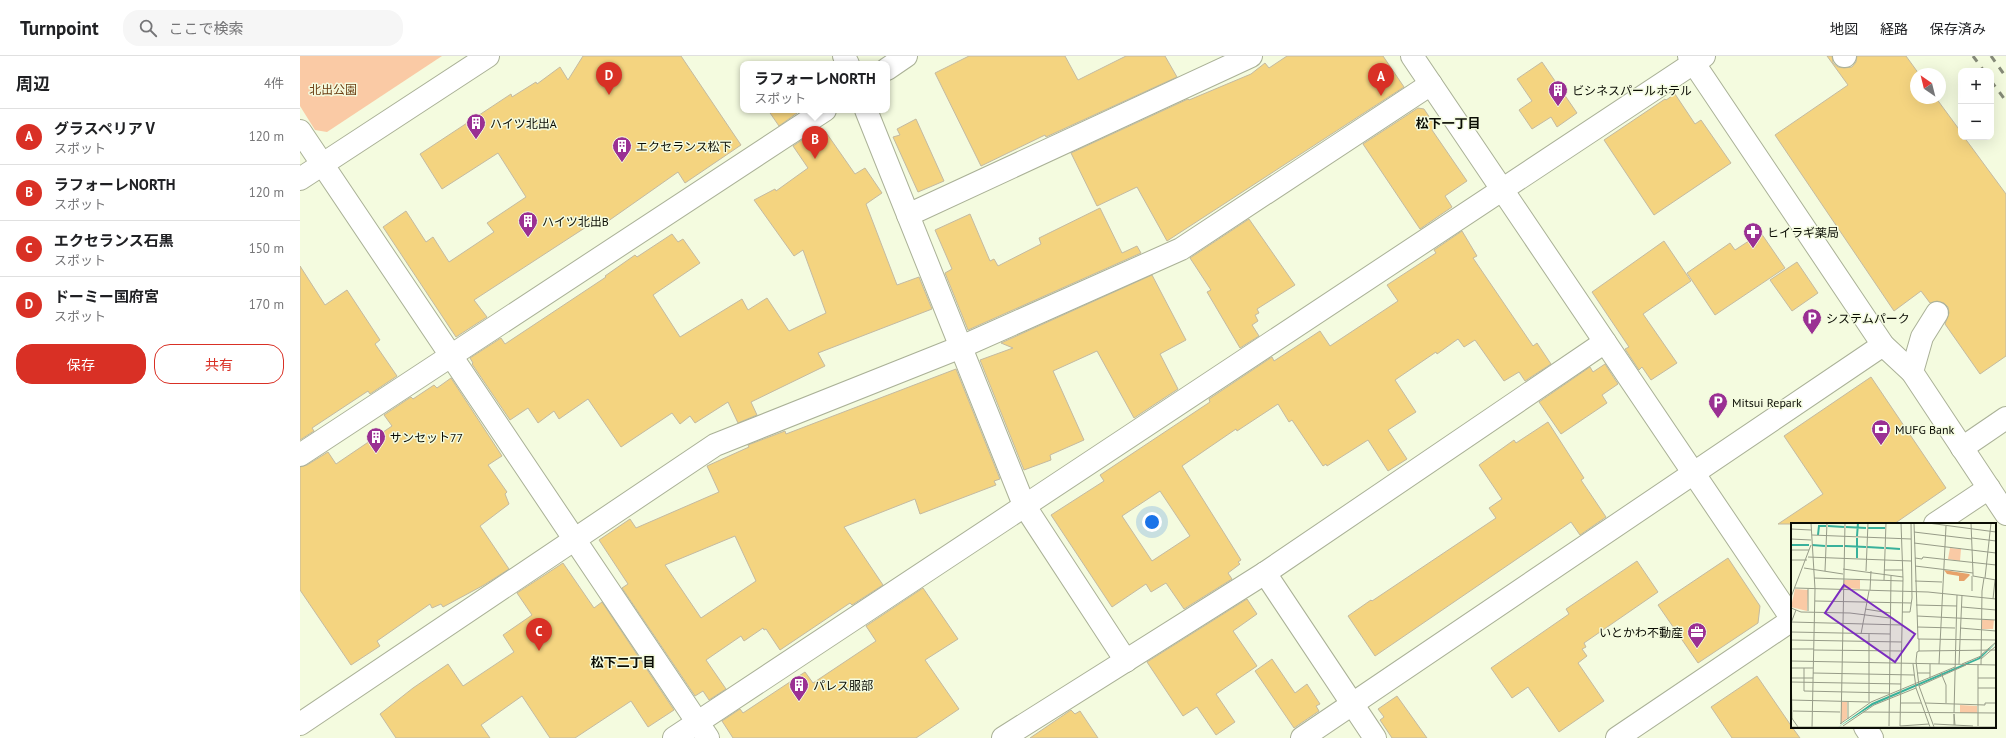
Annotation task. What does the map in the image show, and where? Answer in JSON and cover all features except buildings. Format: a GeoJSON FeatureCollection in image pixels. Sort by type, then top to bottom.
{"type":"FeatureCollection","features":[{"type":"Feature","properties":{"kind":"street"},"geometry":{"type":"LineString","coordinates":[[300,179],[488,56]]}},
{"type":"Feature","properties":{"kind":"street"},"geometry":{"type":"LineString","coordinates":[[890,67],[906,56]]}},
{"type":"Feature","properties":{"kind":"street"},"geometry":{"type":"LineString","coordinates":[[908,215],[1251,56]]}},
{"type":"Feature","properties":{"kind":"street"},"geometry":{"type":"LineString","coordinates":[[1412,56],[1791,619]]}},
{"type":"Feature","properties":{"kind":"street"},"geometry":{"type":"LineString","coordinates":[[674,738],[703,730],[1024,505],[1502,190],[1696,58],[1883,345],[1912,372],[2006,514]]}},
{"type":"Feature","properties":{"kind":"street"},"geometry":{"type":"LineString","coordinates":[[300,724],[715,445],[961,348],[1181,249],[1431,84]]}},
{"type":"Feature","properties":{"kind":"street"},"geometry":{"type":"LineString","coordinates":[[300,455],[820,113]]}},
{"type":"Feature","properties":{"kind":"street"},"geometry":{"type":"LineString","coordinates":[[867,113],[1024,505],[1126,661]]}},
{"type":"Feature","properties":{"kind":"street"},"geometry":{"type":"LineString","coordinates":[[300,131],[703,730]]}},
{"type":"Feature","properties":{"kind":"street"},"geometry":{"type":"LineString","coordinates":[[1912,372],[1922,337],[1937,313]]}},
{"type":"Feature","properties":{"kind":"street"},"geometry":{"type":"LineString","coordinates":[[1003,738],[1264,573],[1605,342]]}},
{"type":"Feature","properties":{"kind":"street"},"geometry":{"type":"LineString","coordinates":[[1302,738],[1883,345]]}},
{"type":"Feature","properties":{"kind":"street"},"geometry":{"type":"LineString","coordinates":[[1962,448],[2006,418]]}},
{"type":"Feature","properties":{"kind":"street"},"geometry":{"type":"LineString","coordinates":[[1936,523],[1989,488]]}},
{"type":"Feature","properties":{"kind":"street"},"geometry":{"type":"LineString","coordinates":[[1264,573],[1375,738]]}},
{"type":"Feature","properties":{"kind":"street"},"geometry":{"type":"LineString","coordinates":[[1617,738],[1791,621]]}},
{"type":"Feature","properties":{"kind":"street"},"geometry":{"type":"LineString","coordinates":[[1866,728],[1872,738]]}},
{"type":"Feature","properties":{"kind":"green space","name":"北出公園"},"geometry":{"type":"Polygon","coordinates":[[[300,56],[442,56],[327,132],[315,130],[300,106],[300,56]]]}},
{"type":"Feature","properties":{"kind":"railway"},"geometry":{"type":"LineString","coordinates":[[1973,56],[1982,68]]}},
{"type":"Feature","properties":{"kind":"railway"},"geometry":{"type":"LineString","coordinates":[[1991,56],[2006,77]]}},
{"type":"Feature","properties":{"kind":"railway"},"geometry":{"type":"LineString","coordinates":[[1994,85],[2006,101]]}},
{"type":"Feature","properties":{"kind":"place","name":"ドーミー国府宮"},"geometry":{"type":"Point","coordinates":[609,95]}},
{"type":"Feature","properties":{"kind":"place","name":"グラスペリアⅤ"},"geometry":{"type":"Point","coordinates":[1381,96]}},
{"type":"Feature","properties":{"kind":"place","name":"ビシネスパールホテル"},"geometry":{"type":"Point","coordinates":[1558,107]}},
{"type":"Feature","properties":{"kind":"place","name":"ハイツ北出A"},"geometry":{"type":"Point","coordinates":[476,140]}},
{"type":"Feature","properties":{"kind":"place","name":"ラフォーレNORTH"},"geometry":{"type":"Point","coordinates":[815,159]}},
{"type":"Feature","properties":{"kind":"place","name":"エクセランス松下"},"geometry":{"type":"Point","coordinates":[622,163]}},
{"type":"Feature","properties":{"kind":"place","name":"ハイツ北出B"},"geometry":{"type":"Point","coordinates":[528,238]}},
{"type":"Feature","properties":{"kind":"place","name":"ヒイラギ薬局"},"geometry":{"type":"Point","coordinates":[1753,249]}},
{"type":"Feature","properties":{"kind":"place","name":"システムパーク"},"geometry":{"type":"Point","coordinates":[1812,335]}},
{"type":"Feature","properties":{"kind":"place","name":"Mitsui Repark"},"geometry":{"type":"Point","coordinates":[1718,419]}},
{"type":"Feature","properties":{"kind":"place","name":"MUFG Bank"},"geometry":{"type":"Point","coordinates":[1881,446]}},
{"type":"Feature","properties":{"kind":"place","name":"サンセット77"},"geometry":{"type":"Point","coordinates":[376,454]}},
{"type":"Feature","properties":{"kind":"place","name":"いとかわ不動産"},"geometry":{"type":"Point","coordinates":[1697,649]}},
{"type":"Feature","properties":{"kind":"place","name":"エクセランス石黒"},"geometry":{"type":"Point","coordinates":[539,651]}},
{"type":"Feature","properties":{"kind":"place","name":"パレス服部"},"geometry":{"type":"Point","coordinates":[799,702]}},
{"type":"Feature","properties":{"kind":"district","name":"松下一丁目"},"geometry":{"type":"Point","coordinates":[1448,123]}},
{"type":"Feature","properties":{"kind":"district","name":"松下二丁目"},"geometry":{"type":"Point","coordinates":[623,662]}}]}
